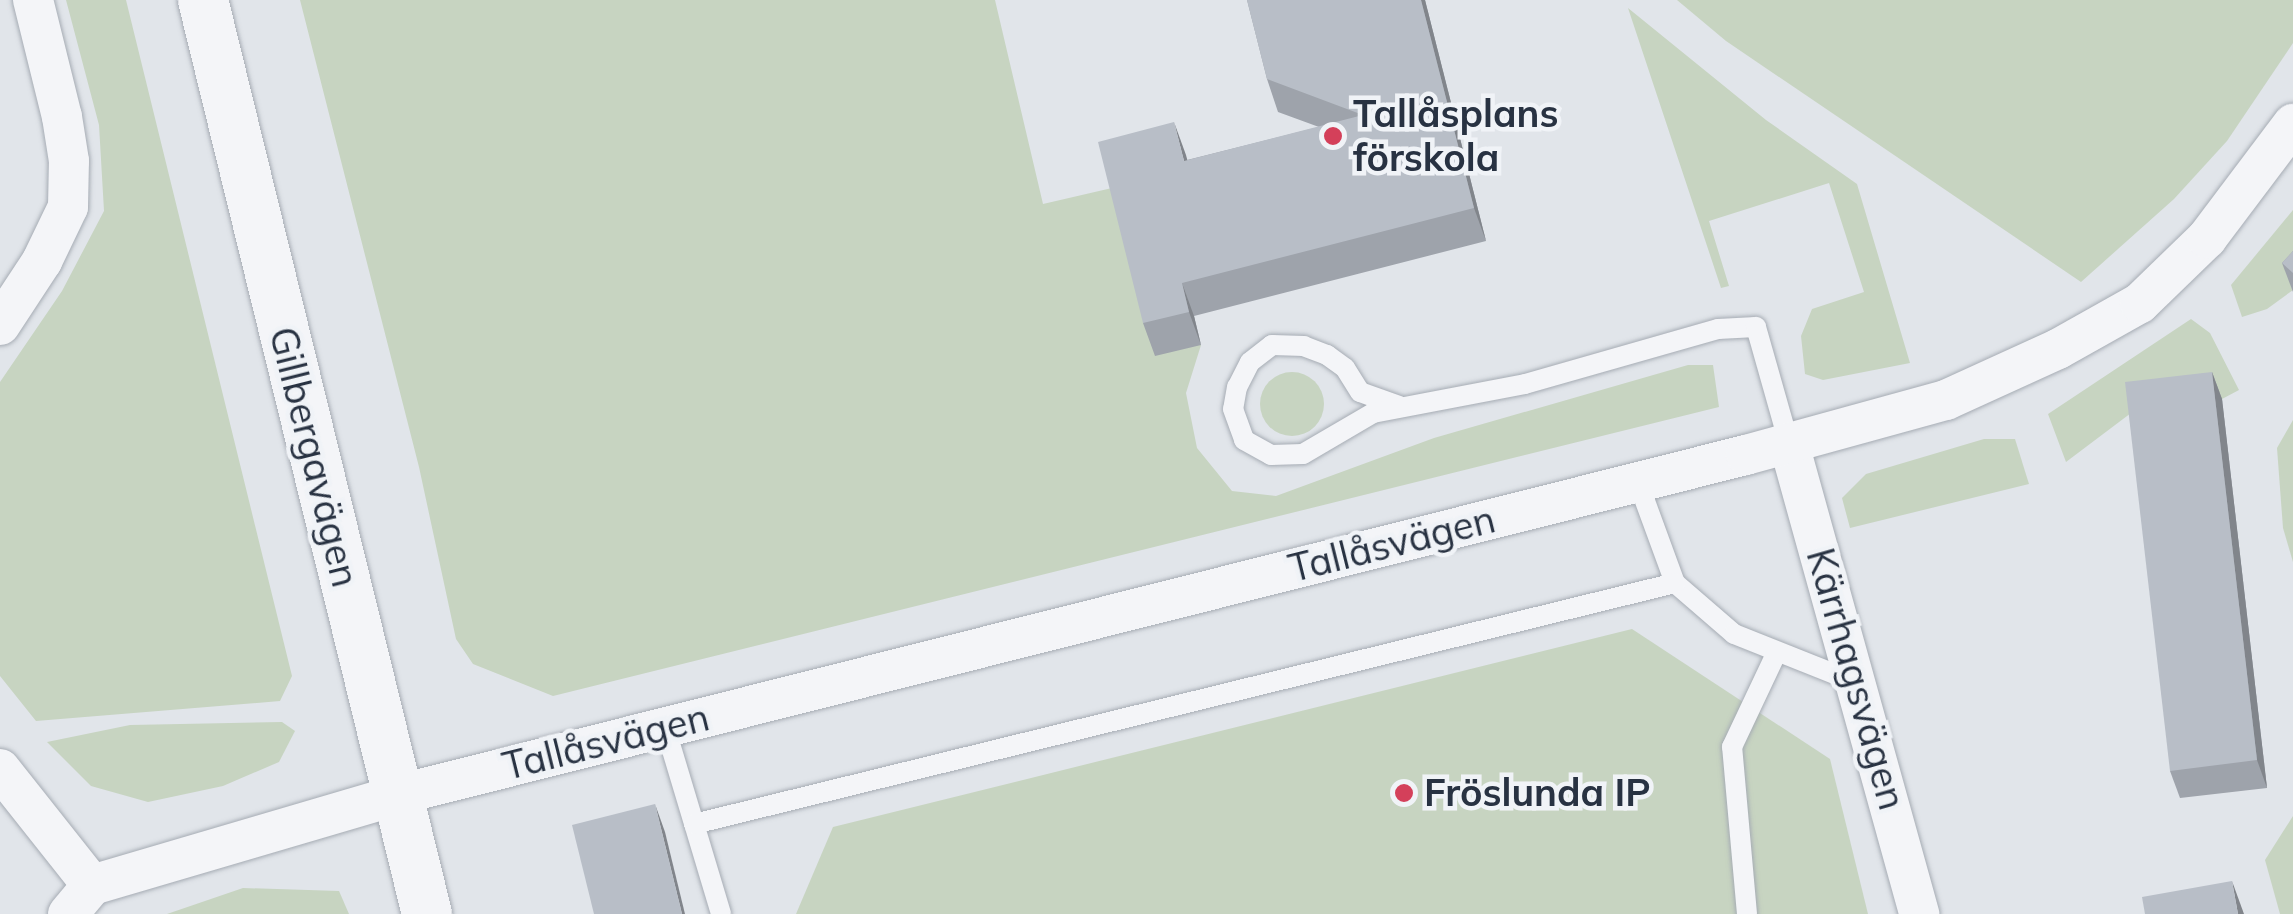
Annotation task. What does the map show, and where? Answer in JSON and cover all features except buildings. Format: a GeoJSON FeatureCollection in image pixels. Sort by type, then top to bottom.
{"type":"FeatureCollection","features":[{"type":"Feature","properties":{"kind":"street"},"geometry":{"type":"LineString","coordinates":[[0,325],[42,262],[68,207],[69,161],[62,118],[33,0]]}},
{"type":"Feature","properties":{"kind":"street","name":"Gillbergavägen"},"geometry":{"type":"LineString","coordinates":[[203,0],[427,914]]}},
{"type":"Feature","properties":{"kind":"street","name":"Tallåsvägen"},"geometry":{"type":"LineString","coordinates":[[80,900],[396,795],[1790,444],[1946,400],[2058,349],[2140,303],[2207,238],[2293,124]]}},
{"type":"Feature","properties":{"kind":"street","name":"Kärrhagsvägen"},"geometry":{"type":"LineString","coordinates":[[1790,444],[1919,914]]}},
{"type":"Feature","properties":{"kind":"street"},"geometry":{"type":"LineString","coordinates":[[0,769],[80,900]]}},
{"type":"Feature","properties":{"kind":"lane"},"geometry":{"type":"LineString","coordinates":[[1399,406],[1360,392],[1345,368],[1326,355],[1304,346],[1272,346],[1250,362],[1237,386],[1233,409],[1244,440],[1271,454],[1303,454],[1357,420],[1399,406],[1524,384],[1718,330],[1756,327],[1790,444]]}},
{"type":"Feature","properties":{"kind":"lane"},"geometry":{"type":"LineString","coordinates":[[1638,482],[1674,583],[1734,634],[1857,683]]}},
{"type":"Feature","properties":{"kind":"lane"},"geometry":{"type":"LineString","coordinates":[[694,824],[1674,583]]}},
{"type":"Feature","properties":{"kind":"lane"},"geometry":{"type":"LineString","coordinates":[[1747,914],[1732,746],[1777,652]]}},
{"type":"Feature","properties":{"kind":"lane"},"geometry":{"type":"LineString","coordinates":[[665,727],[722,914]]}},
{"type":"Feature","properties":{"kind":"green space"},"geometry":{"type":"Polygon","coordinates":[[[66,0],[126,0],[292,676],[280,701],[36,721],[0,676],[0,382],[62,291],[104,211],[99,125],[66,0]]]}},
{"type":"Feature","properties":{"kind":"green space"},"geometry":{"type":"Polygon","coordinates":[[[300,0],[995,0],[1043,204],[1112,188],[1201,345],[1186,393],[1197,448],[1232,491],[1276,496],[1434,438],[1688,365],[1713,365],[1719,407],[553,696],[473,664],[456,639],[419,467],[300,0]]]}},
{"type":"Feature","properties":{"kind":"green space"},"geometry":{"type":"Polygon","coordinates":[[[1677,0],[2293,0],[2293,43],[2227,141],[2174,199],[2081,282],[1726,41],[1677,0]]]}},
{"type":"Feature","properties":{"kind":"green space"},"geometry":{"type":"Polygon","coordinates":[[[1628,8],[1766,120],[1857,184],[1910,363],[1823,380],[1805,374],[1801,336],[1812,309],[1864,292],[1829,183],[1709,221],[1729,286],[1721,288],[1628,8]]]}},
{"type":"Feature","properties":{"kind":"green space"},"geometry":{"type":"Polygon","coordinates":[[[2293,210],[2293,290],[2267,309],[2242,317],[2231,285],[2293,210]]]}},
{"type":"Feature","properties":{"kind":"green space"},"geometry":{"type":"Polygon","coordinates":[[[2191,319],[2210,333],[2239,390],[2222,399],[2135,410],[2066,462],[2048,414],[2191,319]]]}},
{"type":"Feature","properties":{"kind":"green space"},"geometry":{"type":"Polygon","coordinates":[[[1292,372],[1315,381],[1324,404],[1315,427],[1292,436],[1269,427],[1260,404],[1269,381],[1292,372]]]}},
{"type":"Feature","properties":{"kind":"green space"},"geometry":{"type":"Polygon","coordinates":[[[2293,420],[2293,562],[2283,528],[2277,448],[2293,420]]]}},
{"type":"Feature","properties":{"kind":"green space"},"geometry":{"type":"Polygon","coordinates":[[[1984,439],[2015,439],[2029,484],[1850,528],[1842,498],[1866,474],[1984,439]]]}},
{"type":"Feature","properties":{"kind":"green space","name":"Fröslunda IP"},"geometry":{"type":"Polygon","coordinates":[[[1632,629],[1830,759],[1868,914],[796,914],[833,827],[1632,629]]]}},
{"type":"Feature","properties":{"kind":"green space"},"geometry":{"type":"Polygon","coordinates":[[[282,722],[295,731],[279,762],[223,786],[148,802],[91,786],[47,742],[130,725],[282,722]]]}},
{"type":"Feature","properties":{"kind":"green space"},"geometry":{"type":"Polygon","coordinates":[[[2293,816],[2293,914],[2280,914],[2265,860],[2293,816]]]}},
{"type":"Feature","properties":{"kind":"green space"},"geometry":{"type":"Polygon","coordinates":[[[243,888],[339,891],[349,914],[167,914],[243,888]]]}},
{"type":"Feature","properties":{"kind":"place","name":"Tallåsplans förskola"},"geometry":{"type":"Point","coordinates":[1333,136]}},
{"type":"Feature","properties":{"kind":"place","name":"Fröslunda IP"},"geometry":{"type":"Point","coordinates":[1404,793]}}]}
